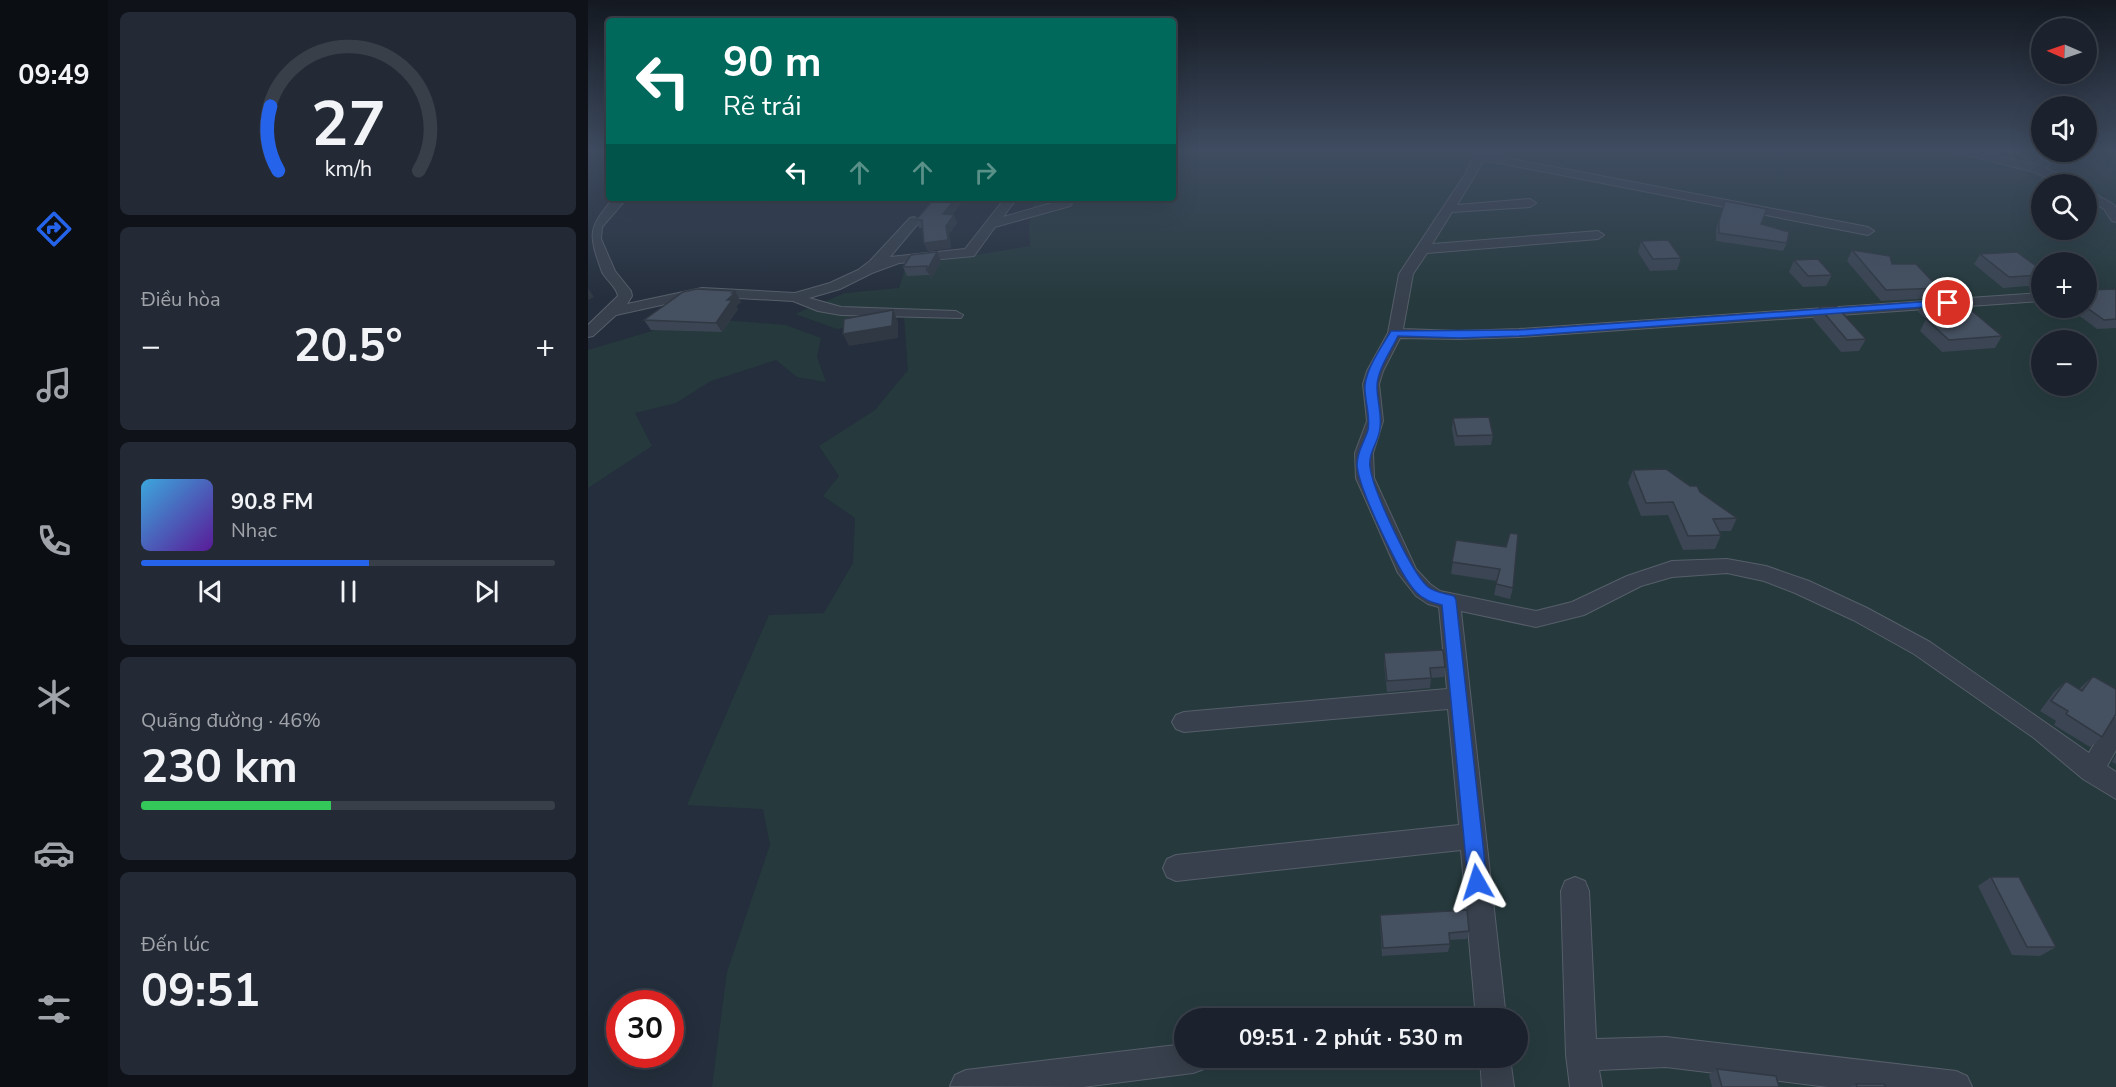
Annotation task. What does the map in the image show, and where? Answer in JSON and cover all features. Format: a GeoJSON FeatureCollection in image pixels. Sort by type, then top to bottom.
{"type":"FeatureCollection","features":[{"type":"Feature","properties":{"kind":"street"},"geometry":{"type":"LineString","coordinates":[[1453,200],[1406,274],[1395,333],[1375,371],[1371,384],[1374,429],[1364,453],[1365,478],[1415,583],[1435,598],[1536,619],[1577,609],[1634,581],[1672,569],[1727,566],[1766,574],[1802,587],[1860,614],[1922,648],[2042,731],[2116,787]]}},
{"type":"Feature","properties":{"kind":"street"},"geometry":{"type":"LineString","coordinates":[[1713,200],[1868,231]]}},
{"type":"Feature","properties":{"kind":"street"},"geometry":{"type":"LineString","coordinates":[[2098,200],[2109,207],[2116,218]]}},
{"type":"Feature","properties":{"kind":"street"},"geometry":{"type":"LineString","coordinates":[[588,333],[612,312],[625,296],[624,291],[609,272],[595,239],[596,226],[618,201]]}},
{"type":"Feature","properties":{"kind":"street"},"geometry":{"type":"LineString","coordinates":[[871,269],[897,259],[969,253],[1009,201]]}},
{"type":"Feature","properties":{"kind":"street"},"geometry":{"type":"LineString","coordinates":[[993,224],[1062,202]]}},
{"type":"Feature","properties":{"kind":"street"},"geometry":{"type":"LineString","coordinates":[[1447,209],[1530,203]]}},
{"type":"Feature","properties":{"kind":"street"},"geometry":{"type":"LineString","coordinates":[[612,312],[702,292],[795,297],[826,290],[860,277],[871,269],[885,257],[914,221]]}},
{"type":"Feature","properties":{"kind":"street"},"geometry":{"type":"LineString","coordinates":[[1422,249],[1598,235]]}},
{"type":"Feature","properties":{"kind":"street"},"geometry":{"type":"LineString","coordinates":[[795,297],[823,308],[841,311],[956,315]]}},
{"type":"Feature","properties":{"kind":"street"},"geometry":{"type":"LineString","coordinates":[[1395,333],[1459,335],[1519,333],[2031,298]]}},
{"type":"Feature","properties":{"kind":"street"},"geometry":{"type":"LineString","coordinates":[[1449,600],[1490,1008]]}},
{"type":"Feature","properties":{"kind":"street"},"geometry":{"type":"LineString","coordinates":[[1184,722],[1458,698]]}},
{"type":"Feature","properties":{"kind":"street"},"geometry":{"type":"LineString","coordinates":[[2092,771],[2116,727]]}},
{"type":"Feature","properties":{"kind":"street"},"geometry":{"type":"LineString","coordinates":[[1176,868],[1473,837]]}},
{"type":"Feature","properties":{"kind":"street"},"geometry":{"type":"LineString","coordinates":[[1575,891],[1581,1055],[1586,1087]]}},
{"type":"Feature","properties":{"kind":"street"},"geometry":{"type":"LineString","coordinates":[[1581,1055],[1666,1052],[1956,1087]]}},
{"type":"Feature","properties":{"kind":"street"},"geometry":{"type":"LineString","coordinates":[[966,1086],[1174,1060]]}},
{"type":"Feature","properties":{"kind":"street"},"geometry":{"type":"LineString","coordinates":[[1496,1068],[1498,1087]]}},
{"type":"Feature","properties":{"kind":"green space"},"geometry":{"type":"Polygon","coordinates":[[[2031,200],[2031,240],[2097,240],[2097,200],[2116,200],[2116,1087],[712,1087],[727,972],[770,845],[763,809],[687,805],[769,615],[824,613],[853,563],[855,518],[823,496],[839,476],[819,446],[875,410],[908,370],[904,317],[837,329],[795,314],[845,293],[899,288],[906,266],[1030,246],[1029,227],[1034,201],[2031,200]]]}},
{"type":"Feature","properties":{"kind":"green space"},"geometry":{"type":"Polygon","coordinates":[[[710,319],[786,325],[821,338],[817,357],[826,382],[797,377],[776,360],[711,381],[676,403],[635,413],[652,446],[588,488],[588,350],[669,326],[710,319]]]}},
{"type":"Feature","properties":{"kind":"building"},"geometry":{"type":"Polygon","coordinates":[[[932,201],[954,201],[943,214],[954,215],[946,226],[948,240],[924,243],[922,220],[916,220],[932,201]]]}},
{"type":"Feature","properties":{"kind":"building"},"geometry":{"type":"Polygon","coordinates":[[[1725,201],[1767,209],[1761,224],[1789,232],[1787,243],[1719,233],[1719,221],[1725,201]]]}},
{"type":"Feature","properties":{"kind":"building"},"geometry":{"type":"Polygon","coordinates":[[[1668,240],[1681,258],[1653,259],[1641,241],[1668,240]]]}},
{"type":"Feature","properties":{"kind":"building"},"geometry":{"type":"Polygon","coordinates":[[[1852,250],[1890,256],[1892,264],[1916,264],[1942,288],[1886,290],[1852,250]]]}},
{"type":"Feature","properties":{"kind":"building"},"geometry":{"type":"Polygon","coordinates":[[[937,252],[927,270],[927,266],[903,267],[911,255],[937,252]]]}},
{"type":"Feature","properties":{"kind":"building"},"geometry":{"type":"Polygon","coordinates":[[[2017,252],[2031,262],[2031,276],[2009,277],[1980,254],[2017,252]]]}},
{"type":"Feature","properties":{"kind":"building"},"geometry":{"type":"Polygon","coordinates":[[[1818,259],[1832,275],[1808,276],[1794,260],[1818,259]]]}},
{"type":"Feature","properties":{"kind":"building"},"geometry":{"type":"Polygon","coordinates":[[[696,289],[735,291],[727,300],[732,300],[716,323],[644,320],[683,292],[696,289]]]}},
{"type":"Feature","properties":{"kind":"building"},"geometry":{"type":"Polygon","coordinates":[[[2116,289],[2116,319],[2104,320],[2097,315],[2097,290],[2116,289]]]}},
{"type":"Feature","properties":{"kind":"building"},"geometry":{"type":"Polygon","coordinates":[[[1953,298],[1960,305],[1965,305],[2002,336],[1949,340],[1926,319],[1944,318],[1924,300],[1953,298]]]}},
{"type":"Feature","properties":{"kind":"building"},"geometry":{"type":"Polygon","coordinates":[[[1836,306],[1866,339],[1847,340],[1819,307],[1836,306]]]}},
{"type":"Feature","properties":{"kind":"building"},"geometry":{"type":"Polygon","coordinates":[[[893,310],[892,326],[843,334],[844,319],[893,310]]]}},
{"type":"Feature","properties":{"kind":"building"},"geometry":{"type":"Polygon","coordinates":[[[1489,417],[1493,435],[1457,436],[1453,418],[1489,417]]]}},
{"type":"Feature","properties":{"kind":"building"},"geometry":{"type":"Polygon","coordinates":[[[1666,469],[1690,486],[1697,486],[1700,492],[1737,518],[1713,519],[1721,535],[1688,536],[1673,502],[1646,503],[1633,470],[1666,469]]]}},
{"type":"Feature","properties":{"kind":"building"},"geometry":{"type":"Polygon","coordinates":[[[1510,533],[1518,534],[1513,588],[1496,584],[1500,569],[1452,562],[1456,540],[1506,547],[1510,533]]]}},
{"type":"Feature","properties":{"kind":"building"},"geometry":{"type":"Polygon","coordinates":[[[1443,650],[1445,667],[1430,668],[1431,678],[1387,681],[1384,653],[1443,650]]]}},
{"type":"Feature","properties":{"kind":"building"},"geometry":{"type":"Polygon","coordinates":[[[2093,676],[2116,689],[2116,714],[2102,737],[2066,714],[2068,711],[2051,701],[2066,681],[2082,691],[2093,676]]]}},
{"type":"Feature","properties":{"kind":"building"},"geometry":{"type":"Polygon","coordinates":[[[1991,877],[2019,877],[2056,947],[2027,947],[1991,877]]]}},
{"type":"Feature","properties":{"kind":"building"},"geometry":{"type":"Polygon","coordinates":[[[1467,910],[1469,931],[1449,933],[1450,944],[1383,948],[1380,915],[1467,910]]]}},
{"type":"Feature","properties":{"kind":"building"},"geometry":{"type":"Polygon","coordinates":[[[1717,1069],[1776,1076],[1779,1087],[1722,1087],[1717,1069]]]}},
{"type":"Feature","properties":{"kind":"building"},"geometry":{"type":"Polygon","coordinates":[[[1856,1084],[1884,1084],[1886,1087],[1857,1087],[1856,1084]]]}},
{"type":"Feature","properties":{"kind":"route"},"geometry":{"type":"LineString","coordinates":[[1477,882],[1449,600],[1435,598],[1415,583],[1408,573],[1365,478],[1364,453],[1375,421],[1371,384],[1375,371],[1395,333],[1459,335],[1519,333],[1948,303]]}}]}
